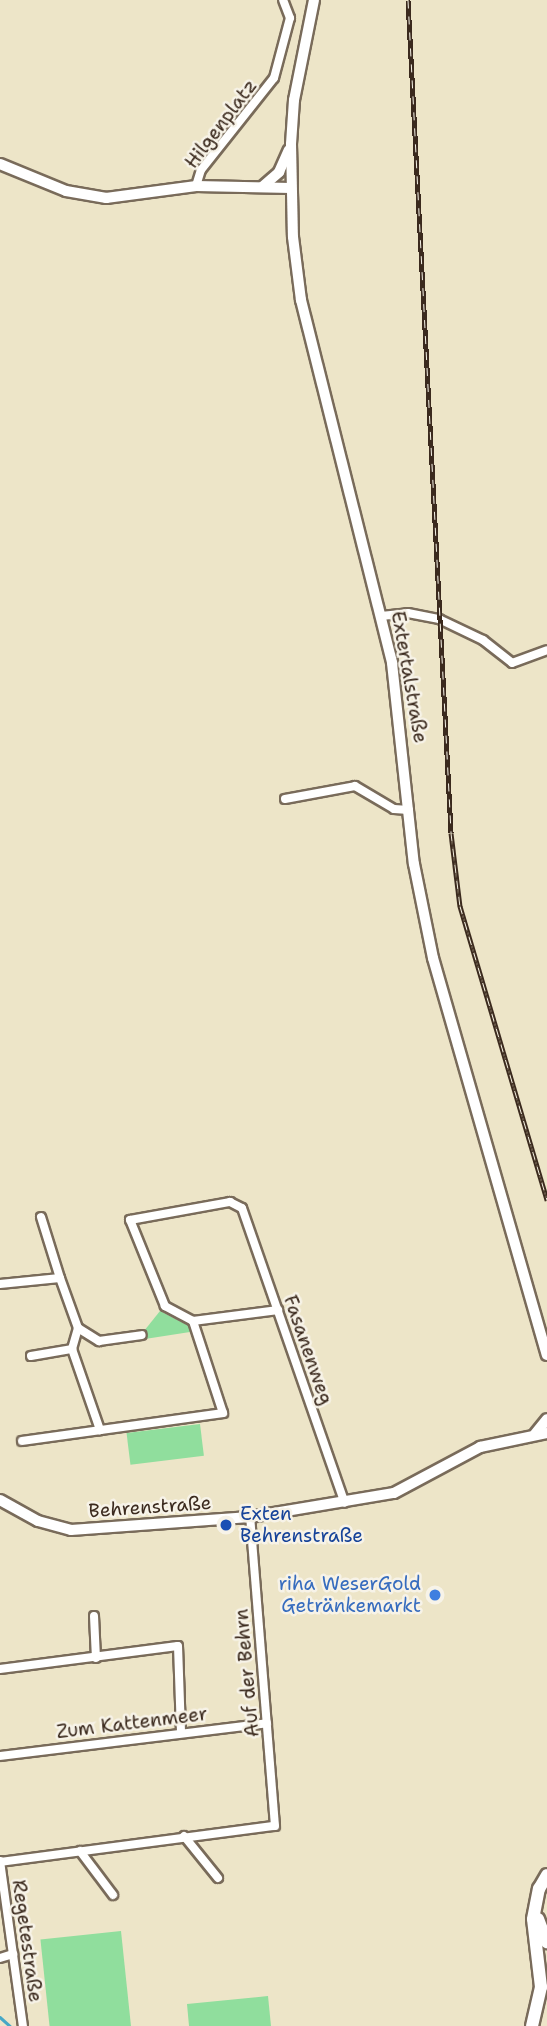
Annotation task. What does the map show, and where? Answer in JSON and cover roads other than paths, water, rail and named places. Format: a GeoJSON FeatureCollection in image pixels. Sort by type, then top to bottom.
{"type":"FeatureCollection","features":[{"type":"Feature","properties":{"kind":"main road","name":"Extertalstraße"},"geometry":{"type":"LineString","coordinates":[[314,0],[294,100],[291,144],[290,188],[296,268],[308,335],[382,616],[398,698],[421,907],[433,958],[547,1355]]}},
{"type":"Feature","properties":{"kind":"main road"},"geometry":{"type":"LineString","coordinates":[[261,187],[279,172],[291,144]]}},
{"type":"Feature","properties":{"kind":"main road"},"geometry":{"type":"LineString","coordinates":[[0,164],[93,197],[127,197],[196,186],[290,188]]}},
{"type":"Feature","properties":{"kind":"main road"},"geometry":{"type":"LineString","coordinates":[[535,1434],[547,1419]]}},
{"type":"Feature","properties":{"kind":"main road","name":"Behrenstraße"},"geometry":{"type":"LineString","coordinates":[[0,1500],[38,1521],[71,1530],[250,1517],[394,1493],[480,1447],[547,1433]]}},
{"type":"Feature","properties":{"kind":"main road"},"geometry":{"type":"LineString","coordinates":[[532,2026],[541,1987],[536,1908],[547,1875]]}},
{"type":"Feature","properties":{"kind":"main road"},"geometry":{"type":"LineString","coordinates":[[536,1908],[547,1941]]}},
{"type":"Feature","properties":{"kind":"street","name":"Hilgenplatz"},"geometry":{"type":"LineString","coordinates":[[196,186],[201,170],[274,78],[290,18],[283,0]]}},
{"type":"Feature","properties":{"kind":"street"},"geometry":{"type":"LineString","coordinates":[[382,616],[408,612],[439,619],[483,640],[512,663],[547,650]]}},
{"type":"Feature","properties":{"kind":"street"},"geometry":{"type":"LineString","coordinates":[[285,799],[355,786],[394,809],[409,810]]}},
{"type":"Feature","properties":{"kind":"street","name":"Fasanenweg"},"geometry":{"type":"LineString","coordinates":[[193,1321],[164,1306],[130,1220],[230,1202],[242,1208],[345,1503]]}},
{"type":"Feature","properties":{"kind":"street"},"geometry":{"type":"LineString","coordinates":[[41,1217],[78,1328],[72,1349],[100,1430]]}},
{"type":"Feature","properties":{"kind":"street"},"geometry":{"type":"LineString","coordinates":[[0,1284],[60,1278]]}},
{"type":"Feature","properties":{"kind":"street"},"geometry":{"type":"LineString","coordinates":[[22,1441],[223,1413],[193,1321],[278,1310]]}},
{"type":"Feature","properties":{"kind":"street"},"geometry":{"type":"LineString","coordinates":[[78,1328],[99,1342],[142,1335]]}},
{"type":"Feature","properties":{"kind":"street"},"geometry":{"type":"LineString","coordinates":[[31,1356],[72,1349]]}},
{"type":"Feature","properties":{"kind":"street","name":"Auf der Behrn"},"geometry":{"type":"LineString","coordinates":[[184,1836],[275,1826],[250,1517]]}},
{"type":"Feature","properties":{"kind":"street"},"geometry":{"type":"LineString","coordinates":[[94,1616],[96,1658]]}},
{"type":"Feature","properties":{"kind":"street"},"geometry":{"type":"LineString","coordinates":[[0,1669],[178,1646],[181,1732]]}},
{"type":"Feature","properties":{"kind":"street","name":"Zum Kattenmeer"},"geometry":{"type":"LineString","coordinates":[[0,1756],[267,1723]]}},
{"type":"Feature","properties":{"kind":"street"},"geometry":{"type":"LineString","coordinates":[[0,1861],[184,1836],[218,1878]]}},
{"type":"Feature","properties":{"kind":"street"},"geometry":{"type":"LineString","coordinates":[[80,1851],[113,1895]]}},
{"type":"Feature","properties":{"kind":"street","name":"Regetestraße"},"geometry":{"type":"LineString","coordinates":[[0,1861],[23,2026]]}},
{"type":"Feature","properties":{"kind":"street"},"geometry":{"type":"LineString","coordinates":[[0,1958],[13,1954]]}},
{"type":"Feature","properties":{"kind":"waterway"},"geometry":{"type":"LineString","coordinates":[[0,2017],[10,2026]]}},
{"type":"Feature","properties":{"kind":"railway"},"geometry":{"type":"LineString","coordinates":[[408,0],[451,833],[460,906],[547,1200]]}},
{"type":"Feature","properties":{"kind":"place","name":"Exten Behrenstraße"},"geometry":{"type":"Point","coordinates":[226,1525]}},
{"type":"Feature","properties":{"kind":"place","name":"riha WeserGold Getränkemarkt"},"geometry":{"type":"Point","coordinates":[435,1595]}}]}
